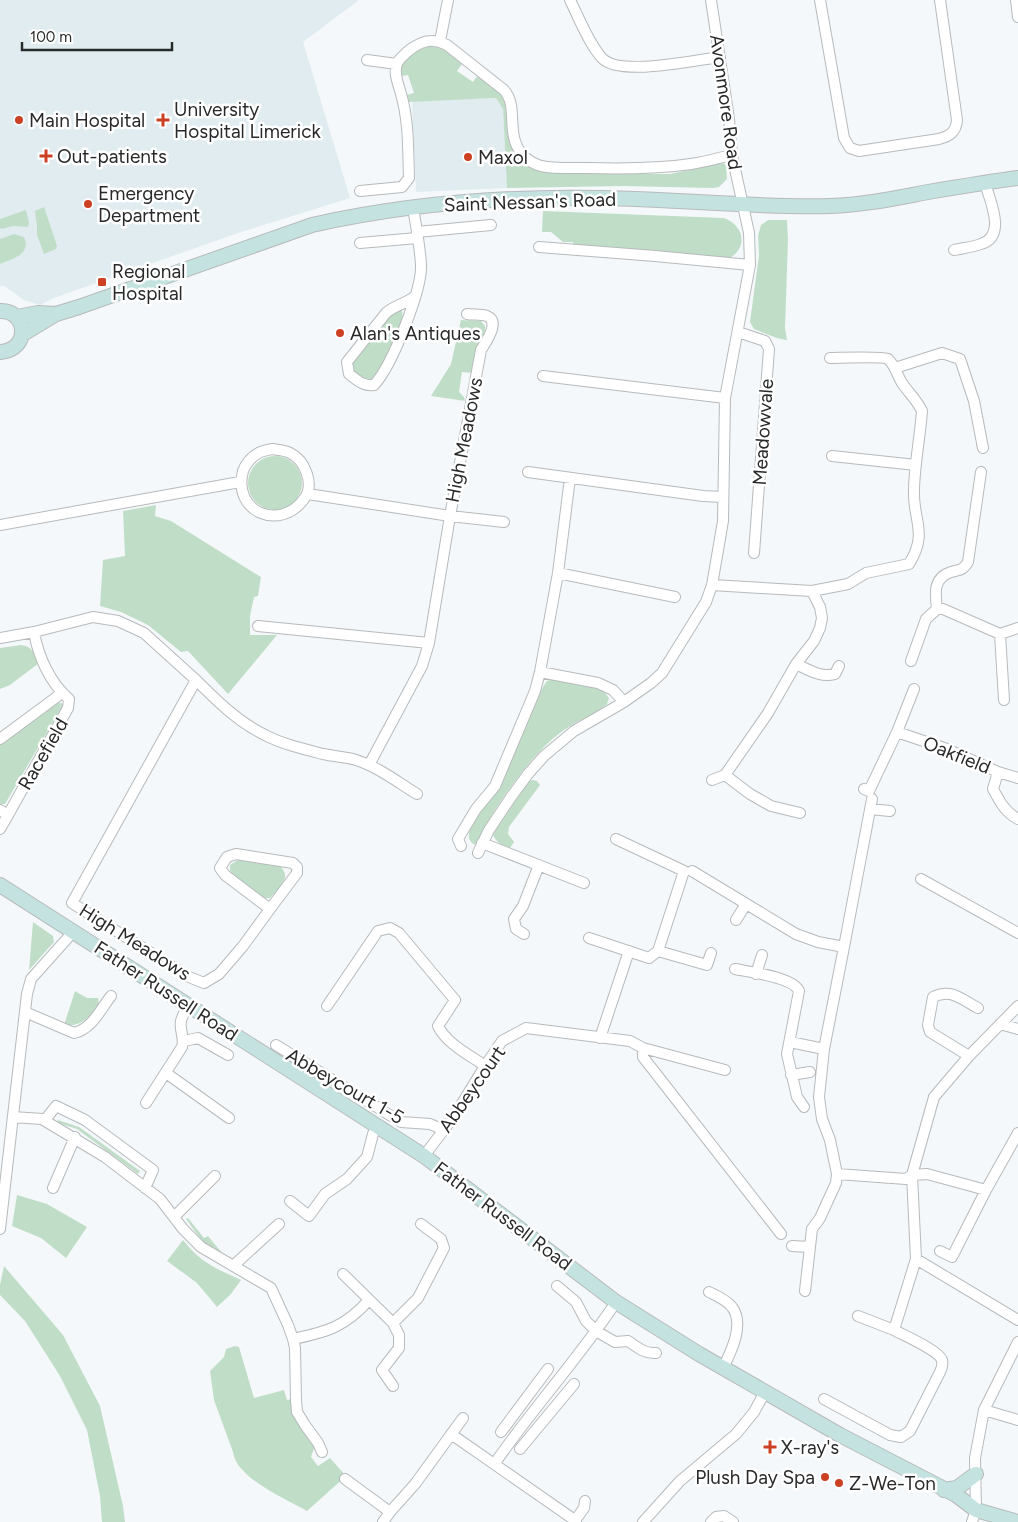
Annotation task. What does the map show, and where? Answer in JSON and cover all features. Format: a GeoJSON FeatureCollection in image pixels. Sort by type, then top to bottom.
{"type":"FeatureCollection","features":[{"type":"Feature","properties":{"kind":"street"},"geometry":{"type":"LineString","coordinates":[[440,41],[448,0]]}},
{"type":"Feature","properties":{"kind":"street"},"geometry":{"type":"LineString","coordinates":[[570,0],[602,59],[615,65],[633,68],[720,57]]}},
{"type":"Feature","properties":{"kind":"street","name":"Avonmore Road"},"geometry":{"type":"LineString","coordinates":[[711,0],[729,120],[732,155],[744,204]]}},
{"type":"Feature","properties":{"kind":"street"},"geometry":{"type":"LineString","coordinates":[[820,0],[844,138],[850,148],[859,151],[939,139],[953,133],[957,120],[940,0]]}},
{"type":"Feature","properties":{"kind":"street"},"geometry":{"type":"LineString","coordinates":[[1016,0],[1018,17]]}},
{"type":"Feature","properties":{"kind":"street"},"geometry":{"type":"LineString","coordinates":[[360,191],[402,187],[407,183],[409,178],[406,115],[396,74],[397,64],[414,45],[424,40],[440,41],[509,95],[512,135],[516,145],[523,155],[540,166],[640,170],[692,164],[732,155]]}},
{"type":"Feature","properties":{"kind":"street"},"geometry":{"type":"LineString","coordinates":[[367,60],[397,64]]}},
{"type":"Feature","properties":{"kind":"street","name":"Saint Nessan's Road"},"geometry":{"type":"LineString","coordinates":[[0,352],[9,351],[15,347],[20,341],[22,334],[56,314],[299,229],[338,219],[479,201],[563,198],[833,206],[857,204],[1018,178]]}},
{"type":"Feature","properties":{"kind":"street"},"geometry":{"type":"LineString","coordinates":[[954,250],[981,244],[990,240],[995,234],[996,226],[985,182]]}},
{"type":"Feature","properties":{"kind":"street","name":"Meadowvale"},"geometry":{"type":"LineString","coordinates":[[584,883],[539,866],[480,848],[517,789],[544,756],[574,731],[624,702],[662,673],[706,602],[712,585],[723,521],[725,398],[750,265],[749,233],[744,204]]}},
{"type":"Feature","properties":{"kind":"street"},"geometry":{"type":"LineString","coordinates":[[413,208],[421,265],[414,297],[396,349],[384,372],[374,384],[368,386],[359,382],[349,374],[347,362],[393,306],[404,303],[414,297]]}},
{"type":"Feature","properties":{"kind":"street"},"geometry":{"type":"LineString","coordinates":[[360,243],[491,225]]}},
{"type":"Feature","properties":{"kind":"street"},"geometry":{"type":"LineString","coordinates":[[539,247],[750,265]]}},
{"type":"Feature","properties":{"kind":"street"},"geometry":{"type":"LineString","coordinates":[[0,310],[11,312],[17,317],[22,325],[22,334]]}},
{"type":"Feature","properties":{"kind":"street","name":"Saint Nessan's Road"},"geometry":{"type":"LineString","coordinates":[[17,317],[38,313],[56,314]]}},
{"type":"Feature","properties":{"kind":"street","name":"High Meadows"},"geometry":{"type":"LineString","coordinates":[[369,765],[422,666],[429,642],[481,350],[491,333],[492,321],[486,316],[467,314]]}},
{"type":"Feature","properties":{"kind":"street","name":"Meadowvale"},"geometry":{"type":"LineString","coordinates":[[738,332],[765,340],[769,349],[754,553]]}},
{"type":"Feature","properties":{"kind":"street"},"geometry":{"type":"LineString","coordinates":[[895,368],[942,353],[960,359],[974,401],[983,448]]}},
{"type":"Feature","properties":{"kind":"street"},"geometry":{"type":"LineString","coordinates":[[712,585],[812,591],[848,584],[866,573],[909,564],[915,554],[920,535],[914,508],[916,465],[920,443],[922,411],[919,403],[899,379],[895,368],[888,359],[878,356],[866,359],[830,358]]}},
{"type":"Feature","properties":{"kind":"street"},"geometry":{"type":"LineString","coordinates":[[543,376],[725,398]]}},
{"type":"Feature","properties":{"kind":"street"},"geometry":{"type":"LineString","coordinates":[[272,449],[290,452],[302,463],[308,477],[308,494],[300,505],[287,514],[270,516],[254,509],[244,497],[240,482],[245,466],[256,454],[272,449]]}},
{"type":"Feature","properties":{"kind":"street"},"geometry":{"type":"LineString","coordinates":[[832,456],[916,465]]}},
{"type":"Feature","properties":{"kind":"street","name":"Meadowvale"},"geometry":{"type":"LineString","coordinates":[[528,472],[703,496],[723,497]]}},
{"type":"Feature","properties":{"kind":"street"},"geometry":{"type":"LineString","coordinates":[[937,609],[935,592],[938,582],[942,576],[963,569],[968,562],[981,472]]}},
{"type":"Feature","properties":{"kind":"street"},"geometry":{"type":"LineString","coordinates":[[461,846],[458,839],[476,809],[495,786],[535,691],[558,573],[570,478]]}},
{"type":"Feature","properties":{"kind":"street"},"geometry":{"type":"LineString","coordinates":[[0,525],[240,482]]}},
{"type":"Feature","properties":{"kind":"street","name":"High Meadows"},"geometry":{"type":"LineString","coordinates":[[308,494],[450,516],[504,522]]}},
{"type":"Feature","properties":{"kind":"street"},"geometry":{"type":"LineString","coordinates":[[558,573],[675,597]]}},
{"type":"Feature","properties":{"kind":"street"},"geometry":{"type":"LineString","coordinates":[[712,780],[725,775],[768,713],[796,664],[814,641],[822,618],[820,607],[812,591]]}},
{"type":"Feature","properties":{"kind":"street"},"geometry":{"type":"LineString","coordinates":[[911,661],[926,619],[937,609],[943,609],[1000,634],[1018,628]]}},
{"type":"Feature","properties":{"kind":"street"},"geometry":{"type":"LineString","coordinates":[[0,638],[34,632],[92,617],[118,621],[144,633],[217,701],[264,735],[323,754],[352,759],[369,765],[417,794]]}},
{"type":"Feature","properties":{"kind":"street"},"geometry":{"type":"LineString","coordinates":[[258,626],[429,642]]}},
{"type":"Feature","properties":{"kind":"street","name":"Racefield"},"geometry":{"type":"LineString","coordinates":[[0,829],[4,813],[68,708],[69,699],[62,693],[39,655],[34,632]]}},
{"type":"Feature","properties":{"kind":"street"},"geometry":{"type":"LineString","coordinates":[[1000,634],[1004,700]]}},
{"type":"Feature","properties":{"kind":"street"},"geometry":{"type":"LineString","coordinates":[[796,664],[814,673],[827,676],[835,674],[839,666]]}},
{"type":"Feature","properties":{"kind":"street"},"geometry":{"type":"LineString","coordinates":[[540,672],[598,683],[613,690],[624,702]]}},
{"type":"Feature","properties":{"kind":"street","name":"High Meadows"},"geometry":{"type":"LineString","coordinates":[[196,680],[72,903],[189,977],[204,983],[219,974],[243,946],[297,873],[297,867],[294,863],[236,854],[227,857],[220,868],[225,875],[270,909]]}},
{"type":"Feature","properties":{"kind":"street"},"geometry":{"type":"LineString","coordinates":[[864,789],[869,791],[897,732],[914,690]]}},
{"type":"Feature","properties":{"kind":"street","name":"Racefield"},"geometry":{"type":"LineString","coordinates":[[0,739],[62,693]]}},
{"type":"Feature","properties":{"kind":"street","name":"Oakfield"},"geometry":{"type":"LineString","coordinates":[[897,732],[947,749],[998,772],[1018,778]]}},
{"type":"Feature","properties":{"kind":"street"},"geometry":{"type":"LineString","coordinates":[[998,772],[993,789],[1000,804],[1009,814],[1018,818]]}},
{"type":"Feature","properties":{"kind":"street"},"geometry":{"type":"LineString","coordinates":[[725,775],[750,794],[771,806],[800,813]]}},
{"type":"Feature","properties":{"kind":"street"},"geometry":{"type":"LineString","coordinates":[[805,1292],[812,1229],[820,1218],[836,1183],[837,1174],[830,1140],[822,1119],[819,1097],[824,1049],[871,804],[890,811]]}},
{"type":"Feature","properties":{"kind":"street"},"geometry":{"type":"LineString","coordinates":[[589,938],[649,958],[658,951],[684,871],[616,839]]}},
{"type":"Feature","properties":{"kind":"street"},"geometry":{"type":"LineString","coordinates":[[524,934],[516,929],[514,919],[524,906],[539,866]]}},
{"type":"Feature","properties":{"kind":"street"},"geometry":{"type":"LineString","coordinates":[[692,871],[796,934],[818,942],[844,947]]}},
{"type":"Feature","properties":{"kind":"street"},"geometry":{"type":"LineString","coordinates":[[922,879],[1018,933]]}},
{"type":"Feature","properties":{"kind":"street","name":"Father Russell Road"},"geometry":{"type":"LineString","coordinates":[[0,885],[424,1156],[616,1302],[647,1323],[840,1435],[956,1495],[974,1516],[1018,1522]]}},
{"type":"Feature","properties":{"kind":"street"},"geometry":{"type":"LineString","coordinates":[[736,920],[746,904]]}},
{"type":"Feature","properties":{"kind":"street"},"geometry":{"type":"LineString","coordinates":[[327,1006],[378,931],[390,928],[399,933],[455,1000],[438,1026],[441,1032],[446,1039],[484,1066]]}},
{"type":"Feature","properties":{"kind":"street"},"geometry":{"type":"LineString","coordinates":[[0,1230],[25,1012],[31,979],[74,932]]}},
{"type":"Feature","properties":{"kind":"street"},"geometry":{"type":"LineString","coordinates":[[600,1038],[629,951]]}},
{"type":"Feature","properties":{"kind":"street"},"geometry":{"type":"LineString","coordinates":[[658,951],[707,965],[711,953]]}},
{"type":"Feature","properties":{"kind":"street"},"geometry":{"type":"LineString","coordinates":[[756,974],[762,955]]}},
{"type":"Feature","properties":{"kind":"street"},"geometry":{"type":"LineString","coordinates":[[735,969],[788,981],[797,986],[799,991],[787,1054],[797,1096],[804,1107]]}},
{"type":"Feature","properties":{"kind":"street"},"geometry":{"type":"LineString","coordinates":[[969,1056],[930,1032],[928,1025],[933,997],[950,992],[978,1008]]}},
{"type":"Feature","properties":{"kind":"street"},"geometry":{"type":"LineString","coordinates":[[25,1012],[74,1033],[82,1031],[89,1026],[110,996]]}},
{"type":"Feature","properties":{"kind":"street"},"geometry":{"type":"LineString","coordinates":[[146,1103],[182,1047],[184,1041],[180,1022],[188,1005]]}},
{"type":"Feature","properties":{"kind":"street"},"geometry":{"type":"LineString","coordinates":[[894,1330],[916,1259],[912,1175],[934,1097],[969,1056],[1018,1006]]}},
{"type":"Feature","properties":{"kind":"street"},"geometry":{"type":"LineString","coordinates":[[1000,1024],[1018,1029]]}},
{"type":"Feature","properties":{"kind":"street","name":"Abbeycourt"},"geometry":{"type":"LineString","coordinates":[[424,1156],[456,1115],[484,1066],[502,1041],[526,1028],[630,1041],[643,1048],[725,1070]]}},
{"type":"Feature","properties":{"kind":"street"},"geometry":{"type":"LineString","coordinates":[[184,1041],[198,1038],[228,1054]]}},
{"type":"Feature","properties":{"kind":"street"},"geometry":{"type":"LineString","coordinates":[[790,1042],[824,1049]]}},
{"type":"Feature","properties":{"kind":"street","name":"Abbeycourt 1-5"},"geometry":{"type":"LineString","coordinates":[[276,1046],[401,1122],[430,1124],[444,1130]]}},
{"type":"Feature","properties":{"kind":"street"},"geometry":{"type":"LineString","coordinates":[[643,1048],[644,1056],[781,1234]]}},
{"type":"Feature","properties":{"kind":"street"},"geometry":{"type":"LineString","coordinates":[[792,1075],[810,1072]]}},
{"type":"Feature","properties":{"kind":"street"},"geometry":{"type":"LineString","coordinates":[[166,1073],[229,1118]]}},
{"type":"Feature","properties":{"kind":"street"},"geometry":{"type":"LineString","coordinates":[[45,1120],[56,1106],[85,1120],[153,1170],[145,1188]]}},
{"type":"Feature","properties":{"kind":"street"},"geometry":{"type":"LineString","coordinates":[[13,1117],[45,1120],[106,1157],[160,1199],[201,1247],[271,1288],[293,1339],[297,1412],[322,1452]]}},
{"type":"Feature","properties":{"kind":"street"},"geometry":{"type":"LineString","coordinates":[[290,1201],[308,1216],[325,1194],[347,1179],[367,1157],[377,1126]]}},
{"type":"Feature","properties":{"kind":"street"},"geometry":{"type":"LineString","coordinates":[[940,1251],[952,1257],[1018,1133]]}},
{"type":"Feature","properties":{"kind":"street"},"geometry":{"type":"LineString","coordinates":[[54,1188],[75,1137]]}},
{"type":"Feature","properties":{"kind":"street"},"geometry":{"type":"LineString","coordinates":[[837,1174],[906,1179],[912,1175],[928,1174],[986,1190]]}},
{"type":"Feature","properties":{"kind":"street"},"geometry":{"type":"LineString","coordinates":[[174,1217],[215,1176]]}},
{"type":"Feature","properties":{"kind":"street"},"geometry":{"type":"LineString","coordinates":[[233,1266],[279,1224]]}},
{"type":"Feature","properties":{"kind":"street"},"geometry":{"type":"LineString","coordinates":[[393,1323],[418,1298],[444,1248],[440,1239],[421,1224]]}},
{"type":"Feature","properties":{"kind":"street"},"geometry":{"type":"LineString","coordinates":[[792,1246],[810,1248]]}},
{"type":"Feature","properties":{"kind":"street"},"geometry":{"type":"LineString","coordinates":[[916,1259],[1018,1320]]}},
{"type":"Feature","properties":{"kind":"street"},"geometry":{"type":"LineString","coordinates":[[343,1274],[393,1323],[399,1335],[399,1348],[382,1370],[392,1386]]}},
{"type":"Feature","properties":{"kind":"street"},"geometry":{"type":"LineString","coordinates":[[557,1286],[576,1302],[586,1321],[596,1332],[615,1342],[628,1341],[650,1354],[656,1353]]}},
{"type":"Feature","properties":{"kind":"street"},"geometry":{"type":"LineString","coordinates":[[709,1292],[722,1298],[732,1306],[736,1313],[737,1329],[734,1344],[723,1368]]}},
{"type":"Feature","properties":{"kind":"street"},"geometry":{"type":"LineString","coordinates":[[293,1339],[327,1332],[362,1308],[369,1300]]}},
{"type":"Feature","properties":{"kind":"street"},"geometry":{"type":"LineString","coordinates":[[495,1463],[596,1332],[616,1302]]}},
{"type":"Feature","properties":{"kind":"street"},"geometry":{"type":"LineString","coordinates":[[824,1399],[890,1435],[901,1437],[908,1434],[940,1372],[941,1359],[934,1352],[894,1330],[858,1316]]}},
{"type":"Feature","properties":{"kind":"street"},"geometry":{"type":"LineString","coordinates":[[974,1516],[975,1458],[984,1410],[1018,1342]]}},
{"type":"Feature","properties":{"kind":"street"},"geometry":{"type":"LineString","coordinates":[[501,1432],[548,1369]]}},
{"type":"Feature","properties":{"kind":"street"},"geometry":{"type":"LineString","coordinates":[[520,1448],[574,1384]]}},
{"type":"Feature","properties":{"kind":"street"},"geometry":{"type":"LineString","coordinates":[[533,1388],[555,1406]]}},
{"type":"Feature","properties":{"kind":"street"},"geometry":{"type":"LineString","coordinates":[[643,1522],[680,1480],[736,1434],[754,1412],[765,1392]]}},
{"type":"Feature","properties":{"kind":"street"},"geometry":{"type":"LineString","coordinates":[[518,1409],[539,1426]]}},
{"type":"Feature","properties":{"kind":"street"},"geometry":{"type":"LineString","coordinates":[[984,1410],[1018,1420]]}},
{"type":"Feature","properties":{"kind":"street"},"geometry":{"type":"LineString","coordinates":[[383,1522],[415,1484],[463,1418]]}},
{"type":"Feature","properties":{"kind":"street"},"geometry":{"type":"LineString","coordinates":[[451,1434],[495,1463],[575,1521],[584,1508],[585,1501]]}},
{"type":"Feature","properties":{"kind":"street"},"geometry":{"type":"LineString","coordinates":[[944,1490],[957,1488],[976,1474]]}},
{"type":"Feature","properties":{"kind":"street"},"geometry":{"type":"LineString","coordinates":[[345,1479],[390,1512]]}},
{"type":"Feature","properties":{"kind":"street"},"geometry":{"type":"LineString","coordinates":[[711,1522],[716,1517],[724,1516],[733,1522]]}},
{"type":"Feature","properties":{"kind":"shaded area","name":"University Hospital Limerick"},"geometry":{"type":"Polygon","coordinates":[[[0,0],[359,0],[303,42],[350,198],[238,233],[54,298],[40,305],[24,300],[4,286],[0,286],[0,0]]]}},
{"type":"Feature","properties":{"kind":"shaded area"},"geometry":{"type":"Polygon","coordinates":[[[496,98],[503,108],[507,188],[416,192],[412,101],[496,98]]]}},
{"type":"Feature","properties":{"kind":"green space"},"geometry":{"type":"Polygon","coordinates":[[[428,44],[441,47],[462,64],[457,71],[473,82],[478,75],[502,93],[506,103],[507,130],[511,146],[520,158],[533,168],[553,173],[670,174],[723,163],[726,165],[727,179],[719,187],[713,188],[623,186],[507,188],[503,109],[496,98],[408,102],[406,95],[414,93],[408,75],[402,76],[401,66],[408,57],[428,44]]]}},
{"type":"Feature","properties":{"kind":"green space"},"geometry":{"type":"Polygon","coordinates":[[[44,207],[57,246],[56,249],[44,254],[37,235],[35,211],[44,207]]]}},
{"type":"Feature","properties":{"kind":"green space"},"geometry":{"type":"Polygon","coordinates":[[[26,210],[28,227],[13,226],[0,228],[0,219],[26,210]]]}},
{"type":"Feature","properties":{"kind":"green space"},"geometry":{"type":"Polygon","coordinates":[[[543,211],[724,218],[736,226],[739,231],[741,236],[740,248],[730,258],[573,246],[573,242],[563,242],[551,232],[542,232],[543,211]]]}},
{"type":"Feature","properties":{"kind":"green space"},"geometry":{"type":"Polygon","coordinates":[[[768,220],[787,220],[785,328],[787,340],[754,329],[750,322],[759,255],[758,236],[761,225],[768,220]]]}},
{"type":"Feature","properties":{"kind":"green space"},"geometry":{"type":"Polygon","coordinates":[[[14,234],[24,237],[25,248],[20,255],[0,264],[0,239],[14,234]]]}},
{"type":"Feature","properties":{"kind":"green space"},"geometry":{"type":"Polygon","coordinates":[[[401,309],[401,324],[398,335],[382,367],[372,380],[360,379],[353,370],[353,361],[391,314],[401,309]]]}},
{"type":"Feature","properties":{"kind":"green space"},"geometry":{"type":"Polygon","coordinates":[[[461,320],[481,321],[485,326],[484,336],[476,348],[473,373],[462,372],[459,392],[465,401],[431,396],[451,364],[461,320]]]}},
{"type":"Feature","properties":{"kind":"green space"},"geometry":{"type":"Polygon","coordinates":[[[270,456],[280,456],[290,460],[298,468],[302,483],[298,498],[290,506],[280,510],[270,510],[260,506],[252,498],[248,488],[248,478],[252,468],[260,460],[270,456]]]}},
{"type":"Feature","properties":{"kind":"green space"},"geometry":{"type":"Polygon","coordinates":[[[156,505],[155,516],[171,521],[261,577],[258,596],[254,597],[250,616],[250,635],[277,635],[228,694],[188,651],[181,652],[148,625],[121,612],[100,606],[103,560],[125,556],[123,511],[156,505]]]}},
{"type":"Feature","properties":{"kind":"green space"},"geometry":{"type":"Polygon","coordinates":[[[21,645],[30,648],[39,663],[10,685],[0,689],[0,648],[21,645]]]}},
{"type":"Feature","properties":{"kind":"green space"},"geometry":{"type":"Polygon","coordinates":[[[553,679],[602,689],[609,698],[607,704],[564,730],[539,752],[515,781],[493,813],[475,845],[470,840],[471,826],[481,810],[497,792],[543,687],[547,681],[553,679]]]}},
{"type":"Feature","properties":{"kind":"green space"},"geometry":{"type":"Polygon","coordinates":[[[57,702],[63,705],[5,804],[0,804],[0,744],[57,702]]]}},
{"type":"Feature","properties":{"kind":"green space"},"geometry":{"type":"Polygon","coordinates":[[[529,781],[537,781],[540,785],[509,827],[508,834],[514,842],[510,848],[498,842],[493,835],[529,781]]]}},
{"type":"Feature","properties":{"kind":"green space"},"geometry":{"type":"Polygon","coordinates":[[[238,860],[279,865],[285,874],[284,882],[270,898],[264,898],[232,875],[230,865],[238,860]]]}},
{"type":"Feature","properties":{"kind":"green space"},"geometry":{"type":"Polygon","coordinates":[[[33,922],[53,936],[54,942],[29,970],[33,922]]]}},
{"type":"Feature","properties":{"kind":"green space"},"geometry":{"type":"Polygon","coordinates":[[[75,991],[87,998],[98,998],[99,1005],[84,1021],[75,1025],[64,1025],[75,991]]]}},
{"type":"Feature","properties":{"kind":"green space"},"geometry":{"type":"Polygon","coordinates":[[[58,1120],[79,1127],[140,1171],[138,1174],[77,1129],[58,1123],[58,1120]]]}},
{"type":"Feature","properties":{"kind":"green space"},"geometry":{"type":"Polygon","coordinates":[[[17,1195],[47,1204],[87,1227],[66,1258],[41,1238],[12,1226],[17,1195]]]}},
{"type":"Feature","properties":{"kind":"green space"},"geometry":{"type":"Polygon","coordinates":[[[188,1218],[204,1238],[208,1236],[223,1254],[212,1249],[197,1235],[186,1219],[188,1218]]]}},
{"type":"Feature","properties":{"kind":"green space"},"geometry":{"type":"Polygon","coordinates":[[[183,1240],[202,1260],[241,1280],[231,1294],[217,1307],[197,1283],[167,1261],[183,1240]]]}},
{"type":"Feature","properties":{"kind":"green space"},"geometry":{"type":"Polygon","coordinates":[[[4,1266],[63,1335],[100,1406],[125,1522],[102,1522],[100,1496],[87,1430],[60,1376],[25,1321],[0,1295],[4,1266]]]}},
{"type":"Feature","properties":{"kind":"green space"},"geometry":{"type":"Polygon","coordinates":[[[235,1346],[239,1347],[254,1398],[284,1390],[287,1400],[293,1399],[315,1445],[311,1457],[318,1466],[330,1458],[346,1476],[307,1511],[263,1487],[252,1479],[236,1462],[214,1400],[210,1371],[224,1357],[226,1349],[235,1346]]]}},
{"type":"Feature","properties":{"kind":"place","name":"Main Hospital"},"geometry":{"type":"Point","coordinates":[19,120]}},
{"type":"Feature","properties":{"kind":"place","name":"University Hospital Limerick"},"geometry":{"type":"Point","coordinates":[163,120]}},
{"type":"Feature","properties":{"kind":"place","name":"Out-patients"},"geometry":{"type":"Point","coordinates":[46,156]}},
{"type":"Feature","properties":{"kind":"place","name":"Maxol"},"geometry":{"type":"Point","coordinates":[468,157]}},
{"type":"Feature","properties":{"kind":"place","name":"Emergency Department"},"geometry":{"type":"Point","coordinates":[88,204]}},
{"type":"Feature","properties":{"kind":"place","name":"Regional Hospital"},"geometry":{"type":"Point","coordinates":[102,282]}},
{"type":"Feature","properties":{"kind":"place","name":"Alan's Antiques"},"geometry":{"type":"Point","coordinates":[340,333]}},
{"type":"Feature","properties":{"kind":"place","name":"X-ray's"},"geometry":{"type":"Point","coordinates":[770,1447]}},
{"type":"Feature","properties":{"kind":"place","name":"Plush Day Spa"},"geometry":{"type":"Point","coordinates":[825,1477]}},
{"type":"Feature","properties":{"kind":"place","name":"Z-We-Ton"},"geometry":{"type":"Point","coordinates":[839,1483]}}]}
